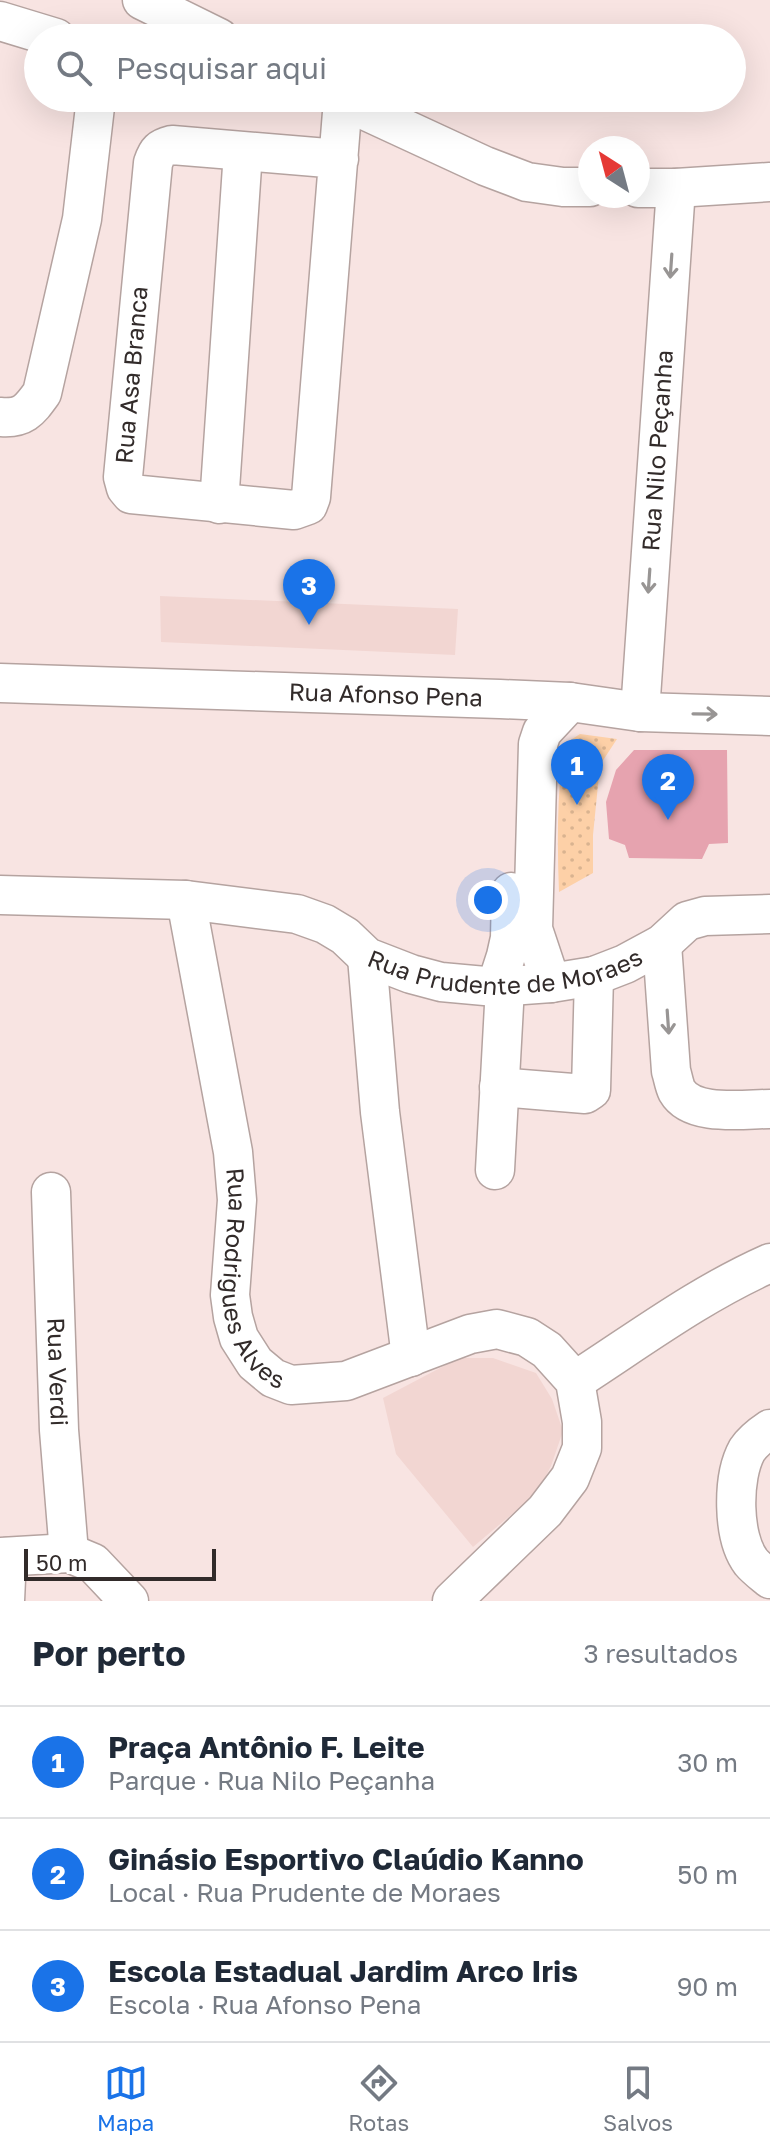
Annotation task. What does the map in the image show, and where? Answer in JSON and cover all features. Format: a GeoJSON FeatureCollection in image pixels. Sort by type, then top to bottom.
{"type":"FeatureCollection","features":[{"type":"Feature","properties":{"kind":"street"},"geometry":{"type":"LineString","coordinates":[[142,0],[191,24]]}},
{"type":"Feature","properties":{"kind":"street"},"geometry":{"type":"LineString","coordinates":[[0,21],[24,28]]}},
{"type":"Feature","properties":{"kind":"street"},"geometry":{"type":"LineString","coordinates":[[0,417],[14,418],[29,410],[42,393],[82,219],[94,112]]}},
{"type":"Feature","properties":{"kind":"street","name":"Rua Asa Branca"},"geometry":{"type":"LineString","coordinates":[[339,159],[172,145],[156,152],[123,477],[131,494],[294,510],[308,505],[339,159],[340,112]]}},
{"type":"Feature","properties":{"kind":"street"},"geometry":{"type":"LineString","coordinates":[[368,112],[527,182],[578,187]]}},
{"type":"Feature","properties":{"kind":"street"},"geometry":{"type":"LineString","coordinates":[[219,504],[243,152]]}},
{"type":"Feature","properties":{"kind":"street"},"geometry":{"type":"LineString","coordinates":[[650,188],[770,182]]}},
{"type":"Feature","properties":{"kind":"street","name":"Rua Nilo Peçanha"},"geometry":{"type":"LineString","coordinates":[[640,712],[676,188]]}},
{"type":"Feature","properties":{"kind":"street","name":"Rua Afonso Pena"},"geometry":{"type":"LineString","coordinates":[[0,683],[570,702],[640,712],[770,716]]}},
{"type":"Feature","properties":{"kind":"street"},"geometry":{"type":"LineString","coordinates":[[495,1170],[500,987],[510,938],[515,743],[513,727],[500,699]]}},
{"type":"Feature","properties":{"kind":"street"},"geometry":{"type":"LineString","coordinates":[[551,983],[533,929],[538,744],[542,732],[570,702]]}},
{"type":"Feature","properties":{"kind":"street","name":"Rua Prudente de Moraes"},"geometry":{"type":"LineString","coordinates":[[0,895],[186,900],[297,914],[325,924],[345,936],[367,957],[411,974],[441,982],[500,987],[594,976],[625,964],[662,944],[687,921],[705,916],[770,914]]}},
{"type":"Feature","properties":{"kind":"street","name":"Rua Rodrigues Alves"},"geometry":{"type":"LineString","coordinates":[[186,900],[233,1152],[237,1200],[230,1295],[233,1317],[239,1338],[255,1363],[273,1378],[291,1385],[346,1381],[470,1334],[497,1329],[527,1337],[547,1350],[575,1381]]}},
{"type":"Feature","properties":{"kind":"street"},"geometry":{"type":"LineString","coordinates":[[662,944],[671,1071],[677,1090],[687,1103],[700,1108],[770,1109]]}},
{"type":"Feature","properties":{"kind":"street"},"geometry":{"type":"LineString","coordinates":[[367,957],[380,1112],[411,1357]]}},
{"type":"Feature","properties":{"kind":"street"},"geometry":{"type":"LineString","coordinates":[[499,1087],[585,1094],[591,1090],[594,976]]}},
{"type":"Feature","properties":{"kind":"street","name":"Rua Verdi"},"geometry":{"type":"LineString","coordinates":[[51,1192],[59,1430],[69,1553]]}},
{"type":"Feature","properties":{"kind":"street"},"geometry":{"type":"LineString","coordinates":[[452,1601],[545,1511],[570,1478],[582,1448],[582,1422],[575,1381],[680,1310],[733,1279],[770,1263]]}},
{"type":"Feature","properties":{"kind":"street"},"geometry":{"type":"LineString","coordinates":[[770,1429],[756,1438],[745,1453],[738,1477],[737,1530],[750,1561],[770,1579]]}},
{"type":"Feature","properties":{"kind":"street"},"geometry":{"type":"LineString","coordinates":[[5,1601],[3,1557],[69,1553],[93,1563],[129,1601]]}},
{"type":"Feature","properties":{"kind":"shaded area"},"geometry":{"type":"Polygon","coordinates":[[[160,596],[458,609],[455,655],[161,642],[160,596]]]}},
{"type":"Feature","properties":{"kind":"shaded area"},"geometry":{"type":"Polygon","coordinates":[[[580,734],[617,739],[600,765],[593,835],[593,873],[559,892],[558,818],[564,744],[580,734]]]}},
{"type":"Feature","properties":{"kind":"shaded area"},"geometry":{"type":"Polygon","coordinates":[[[459,1358],[493,1358],[536,1373],[552,1399],[563,1431],[538,1492],[473,1547],[396,1454],[383,1398],[459,1358]]]}},
{"type":"Feature","properties":{"kind":"building"},"geometry":{"type":"Polygon","coordinates":[[[634,750],[727,750],[728,843],[709,844],[702,859],[629,858],[625,845],[609,839],[606,802],[616,770],[634,750]]]}},
{"type":"Feature","properties":{"kind":"place","name":"Escola Estadual Jardim Arco Iris"},"geometry":{"type":"Point","coordinates":[309,625]}},
{"type":"Feature","properties":{"kind":"place","name":"Praça Antônio F. Leite"},"geometry":{"type":"Point","coordinates":[577,805]}},
{"type":"Feature","properties":{"kind":"place","name":"Ginásio Esportivo Claúdio Kanno"},"geometry":{"type":"Point","coordinates":[668,820]}}]}
